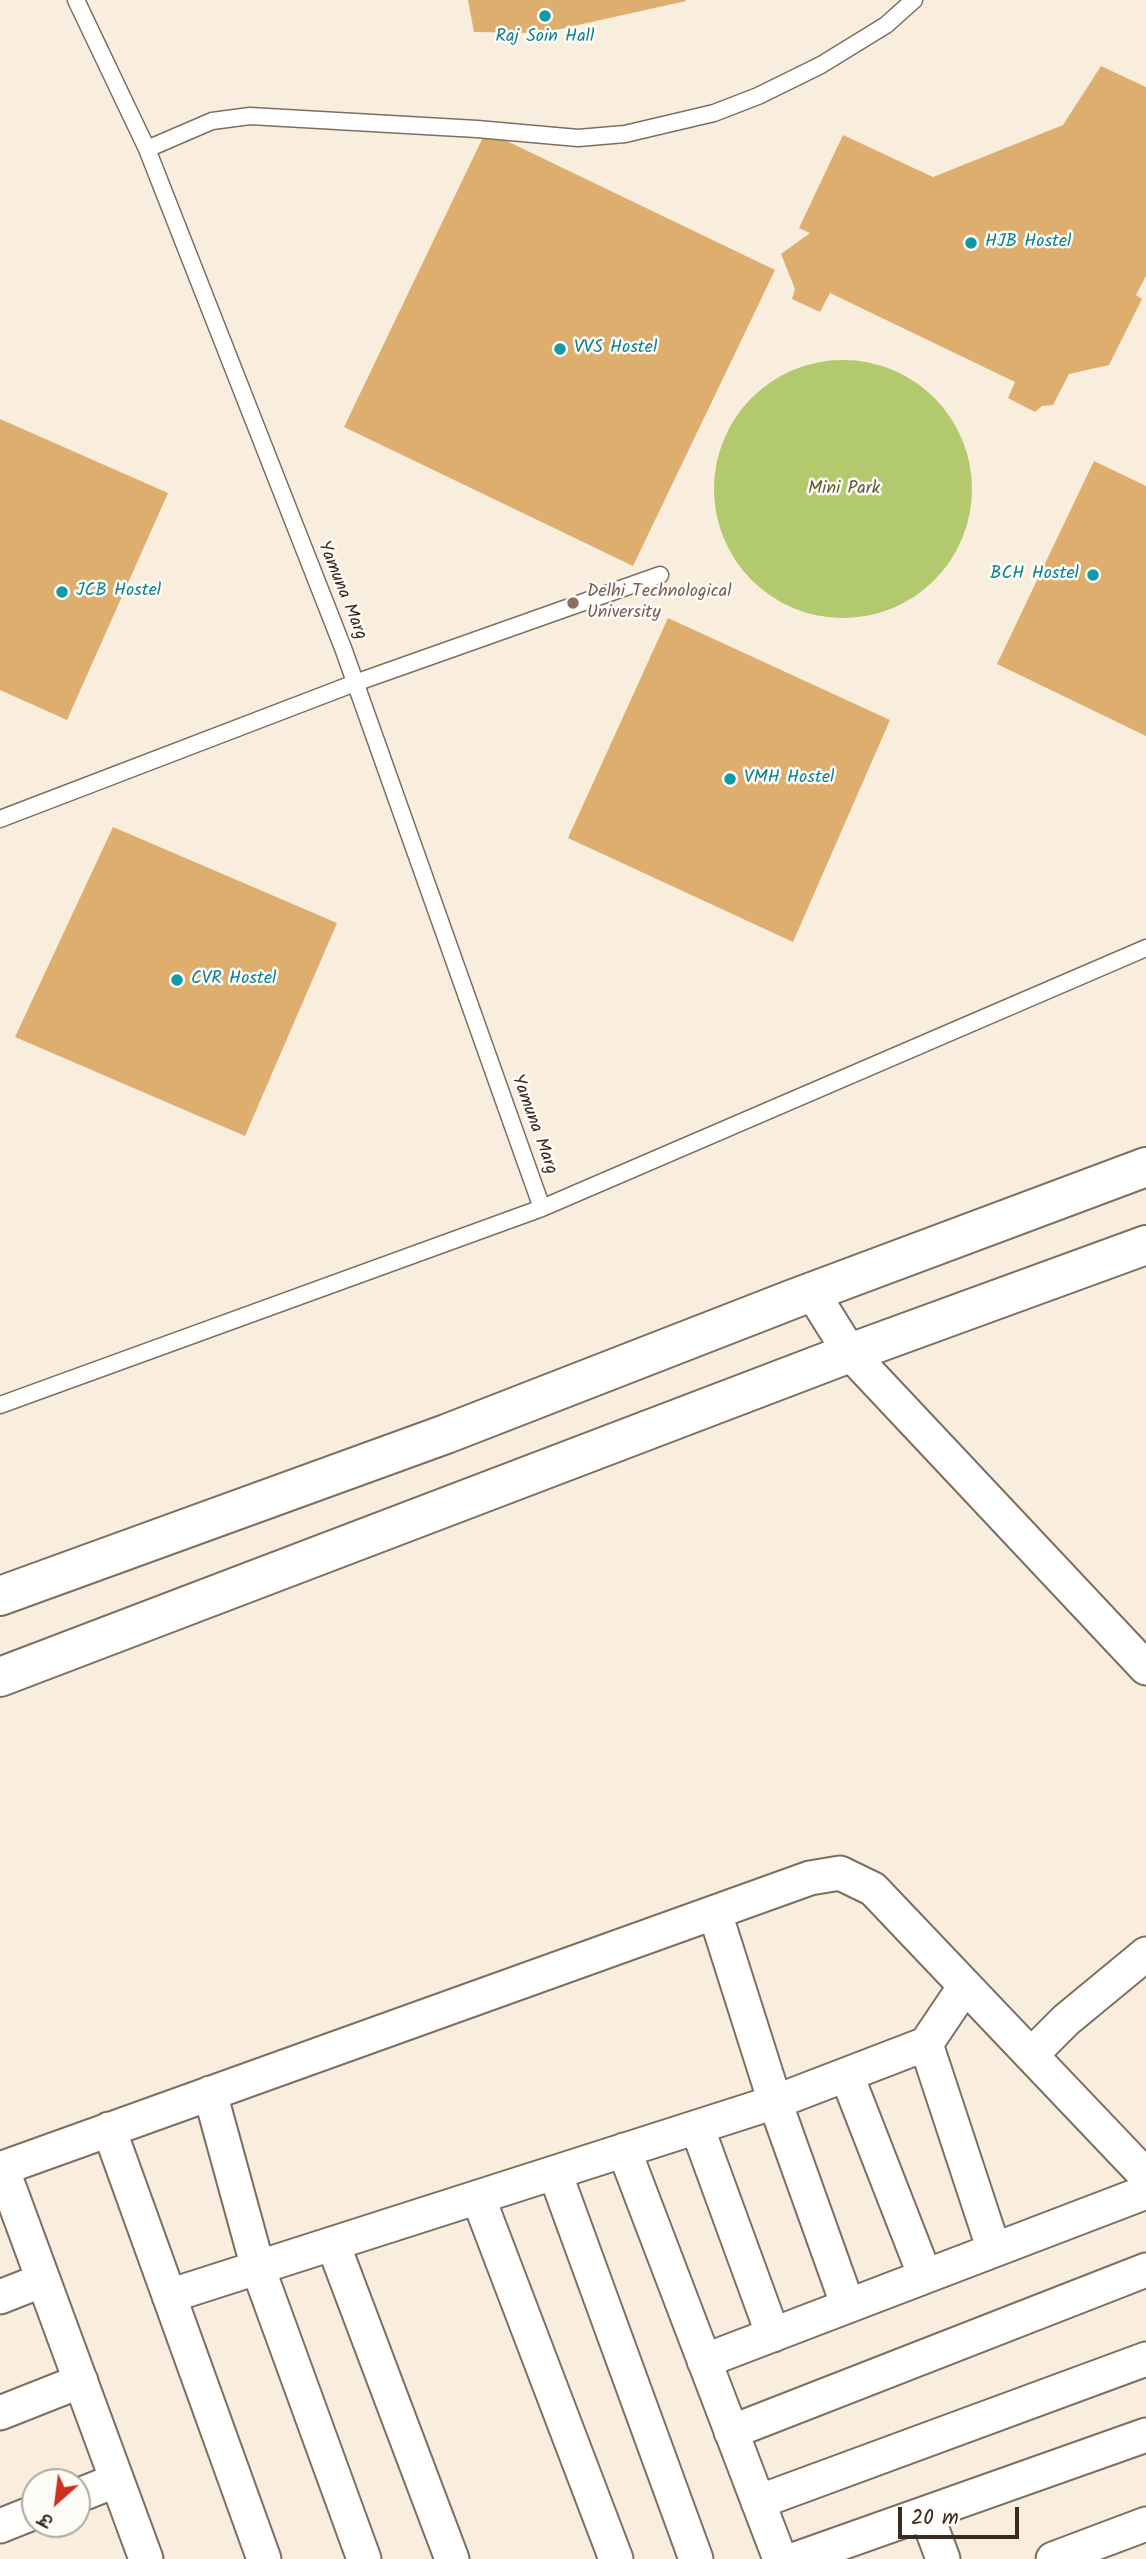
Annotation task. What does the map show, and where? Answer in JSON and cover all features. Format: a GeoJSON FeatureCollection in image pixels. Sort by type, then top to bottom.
{"type":"FeatureCollection","features":[{"type":"Feature","properties":{"kind":"street"},"geometry":{"type":"LineString","coordinates":[[0,1597],[446,1434],[812,1292],[1146,1167]]}},
{"type":"Feature","properties":{"kind":"street"},"geometry":{"type":"LineString","coordinates":[[0,1677],[850,1353],[1146,1245]]}},
{"type":"Feature","properties":{"kind":"street"},"geometry":{"type":"LineString","coordinates":[[812,1292],[850,1353],[1146,1668]]}},
{"type":"Feature","properties":{"kind":"street"},"geometry":{"type":"LineString","coordinates":[[146,2559],[1,2168],[810,1878],[840,1873],[873,1889],[1146,2176]]}},
{"type":"Feature","properties":{"kind":"street"},"geometry":{"type":"LineString","coordinates":[[715,1913],[775,2102],[848,2306]]}},
{"type":"Feature","properties":{"kind":"street"},"geometry":{"type":"LineString","coordinates":[[1031,2055],[1066,2020],[1146,1954]]}},
{"type":"Feature","properties":{"kind":"street"},"geometry":{"type":"LineString","coordinates":[[169,2296],[775,2102],[847,2076],[926,2044],[965,1986]]}},
{"type":"Feature","properties":{"kind":"street"},"geometry":{"type":"LineString","coordinates":[[926,2044],[994,2250]]}},
{"type":"Feature","properties":{"kind":"street"},"geometry":{"type":"LineString","coordinates":[[847,2076],[925,2276]]}},
{"type":"Feature","properties":{"kind":"street"},"geometry":{"type":"LineString","coordinates":[[210,2093],[258,2268],[364,2559]]}},
{"type":"Feature","properties":{"kind":"street"},"geometry":{"type":"LineString","coordinates":[[696,2127],[773,2334]]}},
{"type":"Feature","properties":{"kind":"street"},"geometry":{"type":"LineString","coordinates":[[109,2129],[264,2559]]}},
{"type":"Feature","properties":{"kind":"street"},"geometry":{"type":"LineString","coordinates":[[624,2150],[780,2559]]}},
{"type":"Feature","properties":{"kind":"street"},"geometry":{"type":"LineString","coordinates":[[555,2173],[696,2559]]}},
{"type":"Feature","properties":{"kind":"street"},"geometry":{"type":"LineString","coordinates":[[705,2361],[1146,2192]]}},
{"type":"Feature","properties":{"kind":"street"},"geometry":{"type":"LineString","coordinates":[[478,2197],[616,2559]]}},
{"type":"Feature","properties":{"kind":"street"},"geometry":{"type":"LineString","coordinates":[[333,2244],[452,2559]]}},
{"type":"Feature","properties":{"kind":"street"},"geometry":{"type":"LineString","coordinates":[[732,2432],[1146,2270]]}},
{"type":"Feature","properties":{"kind":"street"},"geometry":{"type":"LineString","coordinates":[[0,2297],[43,2280]]}},
{"type":"Feature","properties":{"kind":"street"},"geometry":{"type":"LineString","coordinates":[[758,2502],[1145,2364]]}},
{"type":"Feature","properties":{"kind":"street"},"geometry":{"type":"LineString","coordinates":[[0,2413],[81,2381]]}},
{"type":"Feature","properties":{"kind":"street"},"geometry":{"type":"LineString","coordinates":[[796,2559],[844,2551],[926,2513],[1146,2435]]}},
{"type":"Feature","properties":{"kind":"street"},"geometry":{"type":"LineString","coordinates":[[91,2490],[117,2480]]}},
{"type":"Feature","properties":{"kind":"street"},"geometry":{"type":"LineString","coordinates":[[926,2513],[943,2559]]}},
{"type":"Feature","properties":{"kind":"street"},"geometry":{"type":"LineString","coordinates":[[0,2526],[21,2518]]}},
{"type":"Feature","properties":{"kind":"street"},"geometry":{"type":"LineString","coordinates":[[1053,2559],[1146,2524]]}},
{"type":"Feature","properties":{"kind":"lane","name":"Yamuna Marg"},"geometry":{"type":"LineString","coordinates":[[76,0],[147,149],[355,683],[542,1208]]}},
{"type":"Feature","properties":{"kind":"lane"},"geometry":{"type":"LineString","coordinates":[[147,149],[212,121],[250,116],[477,128],[578,138],[638,131],[714,113],[758,96],[821,65],[886,25],[914,0]]}},
{"type":"Feature","properties":{"kind":"lane"},"geometry":{"type":"LineString","coordinates":[[0,818],[355,683],[660,575]]}},
{"type":"Feature","properties":{"kind":"lane"},"geometry":{"type":"LineString","coordinates":[[0,1405],[542,1208],[1146,948]]}},
{"type":"Feature","properties":{"kind":"green space","name":"Mini Park"},"geometry":{"type":"Polygon","coordinates":[[[843,360],[868,363],[904,375],[925,389],[943,407],[962,440],[972,489],[969,514],[957,550],[943,571],[925,589],[892,608],[843,618],[818,615],[782,603],[761,589],[743,571],[724,538],[714,489],[717,464],[729,428],[743,407],[761,389],[794,370],[843,360]]]}},
{"type":"Feature","properties":{"kind":"building","name":"Raj Soin Hall"},"geometry":{"type":"Polygon","coordinates":[[[468,0],[686,1],[542,33],[474,32],[468,0]]]}},
{"type":"Feature","properties":{"kind":"building","name":"HJB Hostel"},"geometry":{"type":"Polygon","coordinates":[[[1101,66],[1146,87],[1146,276],[1136,295],[1142,299],[1109,365],[1069,374],[1053,405],[1042,406],[1035,412],[1008,398],[1015,382],[830,293],[820,312],[792,299],[795,289],[781,254],[810,233],[799,228],[843,135],[933,177],[1063,125],[1101,66]]]}},
{"type":"Feature","properties":{"kind":"building","name":"VVS Hostel"},"geometry":{"type":"Polygon","coordinates":[[[486,131],[775,270],[633,566],[344,427],[486,131]]]}},
{"type":"Feature","properties":{"kind":"building","name":"JCB Hostel"},"geometry":{"type":"Polygon","coordinates":[[[0,419],[168,493],[67,720],[0,690],[0,419]]]}},
{"type":"Feature","properties":{"kind":"building","name":"BCH Hostel"},"geometry":{"type":"Polygon","coordinates":[[[1094,461],[1146,486],[1146,736],[997,664],[1094,461]]]}},
{"type":"Feature","properties":{"kind":"building","name":"VMH Hostel"},"geometry":{"type":"Polygon","coordinates":[[[668,618],[890,720],[793,942],[568,838],[668,618]]]}},
{"type":"Feature","properties":{"kind":"building","name":"CVR Hostel"},"geometry":{"type":"Polygon","coordinates":[[[113,827],[337,923],[245,1136],[15,1037],[113,827]]]}},
{"type":"Feature","properties":{"kind":"place","name":"Raj Soin Hall"},"geometry":{"type":"Point","coordinates":[545,16]}},
{"type":"Feature","properties":{"kind":"place","name":"HJB Hostel"},"geometry":{"type":"Point","coordinates":[971,243]}},
{"type":"Feature","properties":{"kind":"place","name":"VVS Hostel"},"geometry":{"type":"Point","coordinates":[560,349]}},
{"type":"Feature","properties":{"kind":"place","name":"BCH Hostel"},"geometry":{"type":"Point","coordinates":[1093,575]}},
{"type":"Feature","properties":{"kind":"place","name":"JCB Hostel"},"geometry":{"type":"Point","coordinates":[62,592]}},
{"type":"Feature","properties":{"kind":"place","name":"Delhi Technological University"},"geometry":{"type":"Point","coordinates":[573,603]}},
{"type":"Feature","properties":{"kind":"place","name":"VMH Hostel"},"geometry":{"type":"Point","coordinates":[730,779]}},
{"type":"Feature","properties":{"kind":"place","name":"CVR Hostel"},"geometry":{"type":"Point","coordinates":[177,980]}}]}
